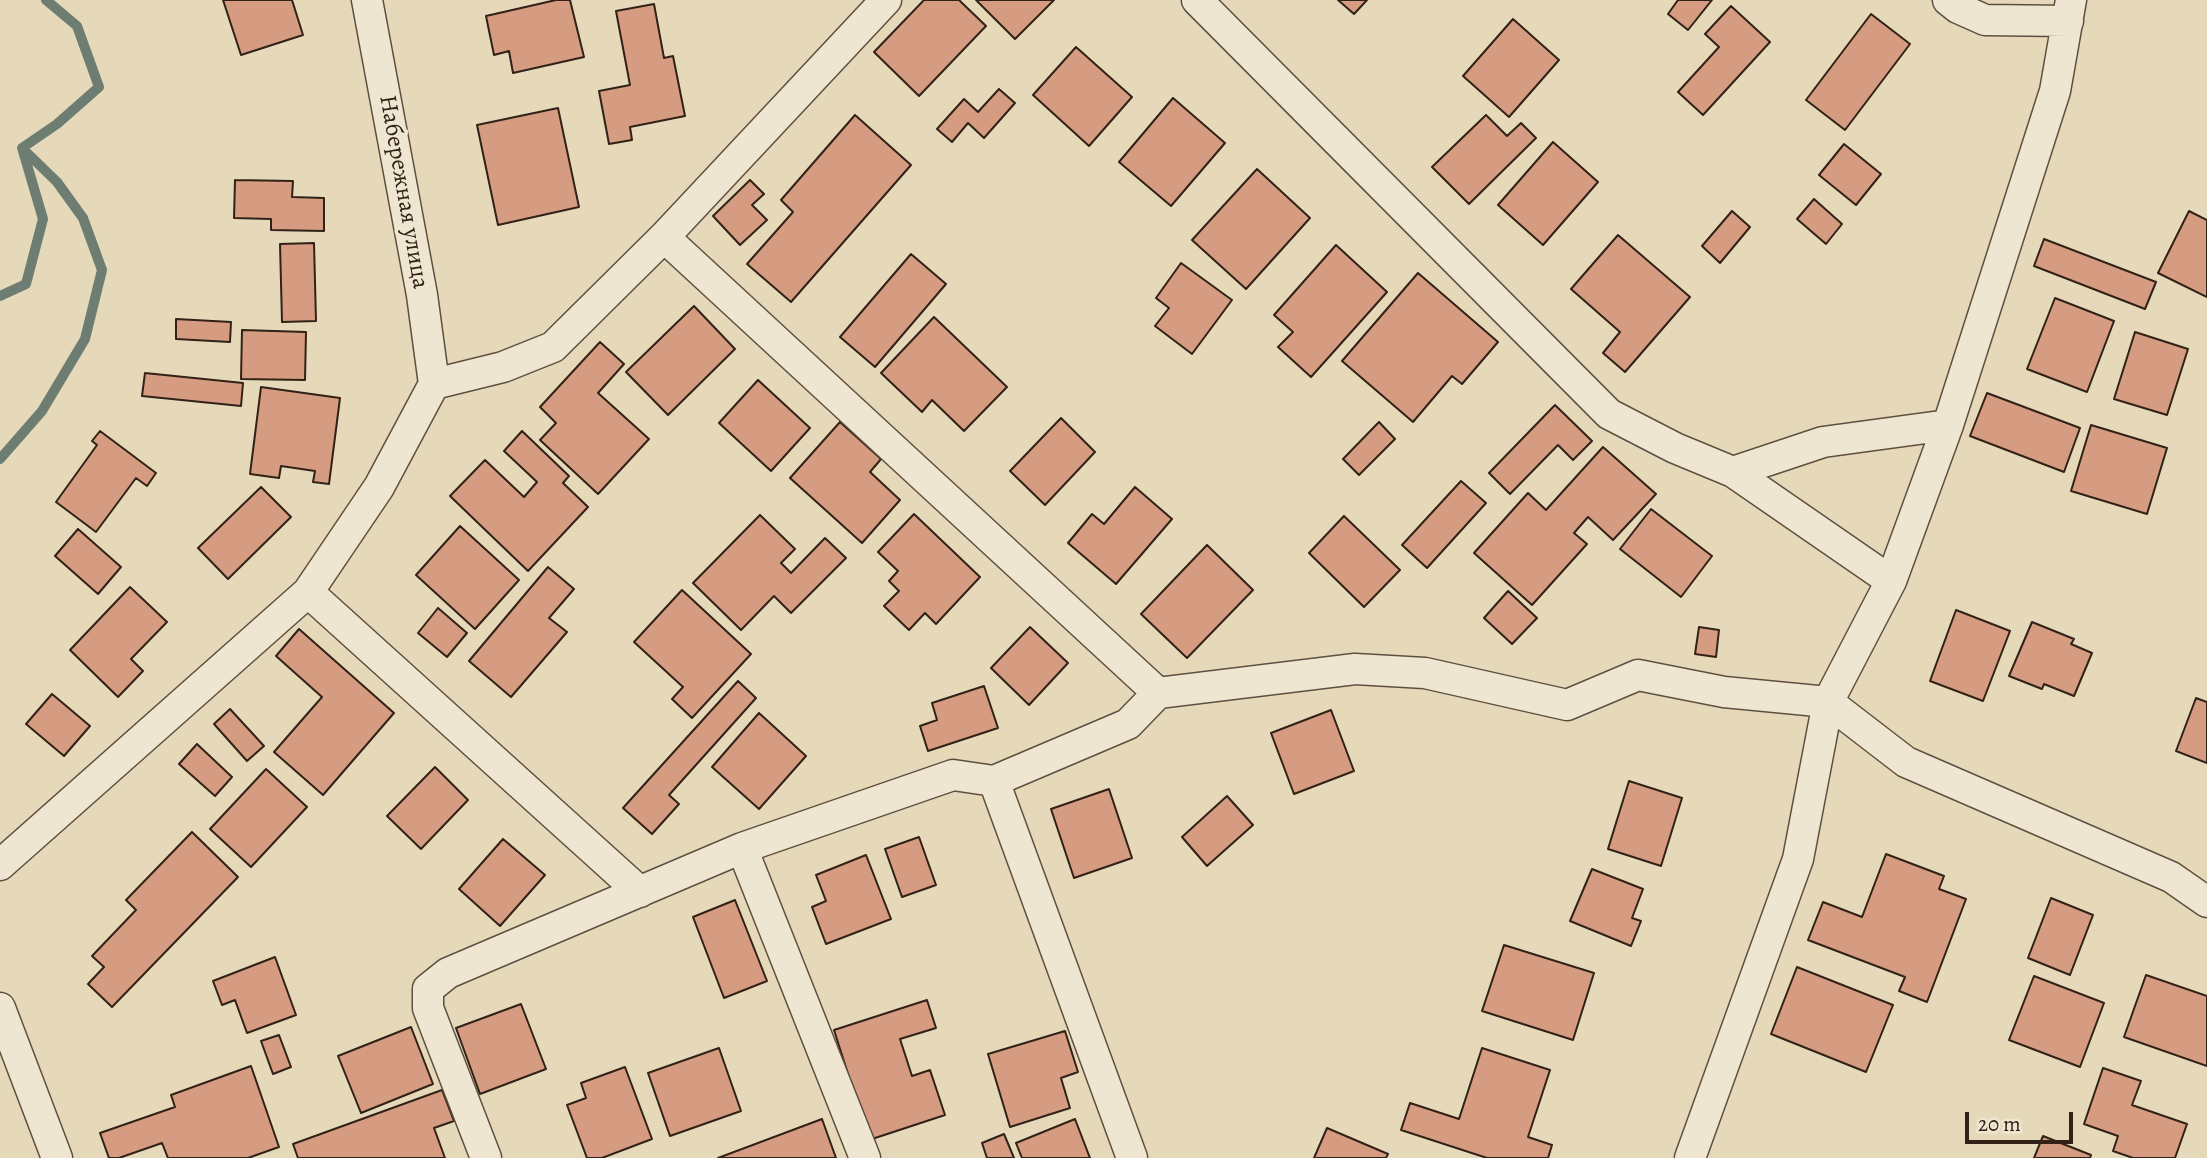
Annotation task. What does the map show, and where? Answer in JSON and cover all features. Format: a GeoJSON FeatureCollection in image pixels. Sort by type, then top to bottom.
{"type":"FeatureCollection","features":[{"type":"Feature","properties":{"kind":"street","name":"Набережная улица"},"geometry":{"type":"LineString","coordinates":[[367,0],[422,295],[434,384]]}},
{"type":"Feature","properties":{"kind":"street"},"geometry":{"type":"LineString","coordinates":[[0,865],[309,592],[379,487],[434,384],[503,367],[553,347],[664,237],[886,0]]}},
{"type":"Feature","properties":{"kind":"street"},"geometry":{"type":"LineString","coordinates":[[1197,0],[1609,414],[1675,448],[1733,472],[1891,581]]}},
{"type":"Feature","properties":{"kind":"street"},"geometry":{"type":"LineString","coordinates":[[1690,1158],[1798,859],[1828,702],[1891,581],[1948,425],[2055,91],[2069,10],[1985,20],[1958,8],[1948,0]]}},
{"type":"Feature","properties":{"kind":"street"},"geometry":{"type":"LineString","coordinates":[[664,237],[1157,694]]}},
{"type":"Feature","properties":{"kind":"street"},"geometry":{"type":"LineString","coordinates":[[1733,472],[1823,442],[1948,425]]}},
{"type":"Feature","properties":{"kind":"street"},"geometry":{"type":"LineString","coordinates":[[309,592],[640,892]]}},
{"type":"Feature","properties":{"kind":"street"},"geometry":{"type":"LineString","coordinates":[[486,1158],[428,1008],[428,989],[448,973],[742,848],[953,775],[994,781],[1128,724],[1157,694],[1355,669],[1425,673],[1567,705],[1638,675],[1724,692],[1828,702],[1906,762],[2171,877],[2207,902]]}},
{"type":"Feature","properties":{"kind":"street"},"geometry":{"type":"LineString","coordinates":[[994,781],[1132,1158]]}},
{"type":"Feature","properties":{"kind":"street"},"geometry":{"type":"LineString","coordinates":[[742,848],[865,1158]]}},
{"type":"Feature","properties":{"kind":"street"},"geometry":{"type":"LineString","coordinates":[[0,1008],[57,1158]]}},
{"type":"Feature","properties":{"kind":"building"},"geometry":{"type":"Polygon","coordinates":[[[223,0],[292,0],[303,35],[241,55],[223,0]]]}},
{"type":"Feature","properties":{"kind":"building"},"geometry":{"type":"Polygon","coordinates":[[[556,0],[570,0],[584,57],[513,73],[509,51],[494,55],[486,16],[556,0]]]}},
{"type":"Feature","properties":{"kind":"building"},"geometry":{"type":"Polygon","coordinates":[[[924,0],[959,0],[986,26],[919,96],[874,52],[924,0]]]}},
{"type":"Feature","properties":{"kind":"building"},"geometry":{"type":"Polygon","coordinates":[[[976,0],[1054,0],[1015,39],[976,0]]]}},
{"type":"Feature","properties":{"kind":"building"},"geometry":{"type":"Polygon","coordinates":[[[1338,0],[1367,0],[1354,14],[1338,0]]]}},
{"type":"Feature","properties":{"kind":"building"},"geometry":{"type":"Polygon","coordinates":[[[1678,0],[1712,0],[1688,30],[1668,14],[1678,0]]]}},
{"type":"Feature","properties":{"kind":"building"},"geometry":{"type":"Polygon","coordinates":[[[654,4],[664,58],[673,56],[685,116],[630,127],[632,140],[609,144],[599,91],[630,85],[616,11],[654,4]]]}},
{"type":"Feature","properties":{"kind":"building"},"geometry":{"type":"Polygon","coordinates":[[[1731,6],[1770,42],[1703,115],[1678,92],[1719,47],[1705,34],[1731,6]]]}},
{"type":"Feature","properties":{"kind":"building"},"geometry":{"type":"Polygon","coordinates":[[[1871,14],[1910,44],[1845,130],[1806,100],[1871,14]]]}},
{"type":"Feature","properties":{"kind":"building"},"geometry":{"type":"Polygon","coordinates":[[[1513,19],[1559,60],[1509,117],[1463,76],[1513,19]]]}},
{"type":"Feature","properties":{"kind":"building"},"geometry":{"type":"Polygon","coordinates":[[[1076,47],[1132,97],[1089,146],[1033,95],[1076,47]]]}},
{"type":"Feature","properties":{"kind":"building"},"geometry":{"type":"Polygon","coordinates":[[[999,89],[1015,103],[984,138],[968,123],[952,142],[937,129],[964,99],[978,112],[999,89]]]}},
{"type":"Feature","properties":{"kind":"building"},"geometry":{"type":"Polygon","coordinates":[[[1173,98],[1225,143],[1171,206],[1119,162],[1173,98]]]}},
{"type":"Feature","properties":{"kind":"building"},"geometry":{"type":"Polygon","coordinates":[[[558,108],[579,207],[498,225],[477,125],[558,108]]]}},
{"type":"Feature","properties":{"kind":"building"},"geometry":{"type":"Polygon","coordinates":[[[855,115],[911,165],[791,302],[747,264],[793,212],[781,200],[855,115]]]}},
{"type":"Feature","properties":{"kind":"building"},"geometry":{"type":"Polygon","coordinates":[[[1486,115],[1507,136],[1521,123],[1536,138],[1469,204],[1432,167],[1486,115]]]}},
{"type":"Feature","properties":{"kind":"building"},"geometry":{"type":"Polygon","coordinates":[[[1553,142],[1598,182],[1543,245],[1498,205],[1553,142]]]}},
{"type":"Feature","properties":{"kind":"building"},"geometry":{"type":"Polygon","coordinates":[[[1844,144],[1881,174],[1856,205],[1819,175],[1844,144]]]}},
{"type":"Feature","properties":{"kind":"building"},"geometry":{"type":"Polygon","coordinates":[[[1257,169],[1310,218],[1246,289],[1192,240],[1257,169]]]}},
{"type":"Feature","properties":{"kind":"building"},"geometry":{"type":"Polygon","coordinates":[[[235,180],[293,181],[292,197],[324,198],[324,231],[271,230],[271,219],[234,218],[235,180]]]}},
{"type":"Feature","properties":{"kind":"building"},"geometry":{"type":"Polygon","coordinates":[[[750,180],[764,194],[752,205],[767,220],[740,245],[713,216],[750,180]]]}},
{"type":"Feature","properties":{"kind":"building"},"geometry":{"type":"Polygon","coordinates":[[[1814,199],[1842,224],[1826,244],[1797,219],[1814,199]]]}},
{"type":"Feature","properties":{"kind":"building"},"geometry":{"type":"Polygon","coordinates":[[[1732,211],[1750,227],[1720,263],[1702,246],[1732,211]]]}},
{"type":"Feature","properties":{"kind":"building"},"geometry":{"type":"Polygon","coordinates":[[[2189,211],[2207,220],[2207,297],[2158,273],[2189,211]]]}},
{"type":"Feature","properties":{"kind":"building"},"geometry":{"type":"Polygon","coordinates":[[[1618,235],[1690,297],[1625,372],[1603,353],[1620,332],[1571,289],[1618,235]]]}},
{"type":"Feature","properties":{"kind":"building"},"geometry":{"type":"Polygon","coordinates":[[[2044,239],[2156,282],[2145,309],[2034,266],[2044,239]]]}},
{"type":"Feature","properties":{"kind":"building"},"geometry":{"type":"Polygon","coordinates":[[[314,243],[316,321],[282,322],[280,244],[314,243]]]}},
{"type":"Feature","properties":{"kind":"building"},"geometry":{"type":"Polygon","coordinates":[[[1336,245],[1387,292],[1311,377],[1278,347],[1293,332],[1274,315],[1336,245]]]}},
{"type":"Feature","properties":{"kind":"building"},"geometry":{"type":"Polygon","coordinates":[[[911,254],[946,284],[875,367],[840,337],[911,254]]]}},
{"type":"Feature","properties":{"kind":"building"},"geometry":{"type":"Polygon","coordinates":[[[1181,263],[1232,300],[1192,354],[1155,326],[1169,308],[1156,298],[1181,263]]]}},
{"type":"Feature","properties":{"kind":"building"},"geometry":{"type":"Polygon","coordinates":[[[1418,273],[1498,342],[1462,384],[1452,376],[1413,422],[1342,361],[1418,273]]]}},
{"type":"Feature","properties":{"kind":"building"},"geometry":{"type":"Polygon","coordinates":[[[2055,298],[2114,321],[2087,392],[2027,369],[2055,298]]]}},
{"type":"Feature","properties":{"kind":"building"},"geometry":{"type":"Polygon","coordinates":[[[694,306],[735,349],[668,415],[626,372],[694,306]]]}},
{"type":"Feature","properties":{"kind":"building"},"geometry":{"type":"Polygon","coordinates":[[[934,317],[1007,387],[964,431],[932,400],[922,412],[881,373],[934,317]]]}},
{"type":"Feature","properties":{"kind":"building"},"geometry":{"type":"Polygon","coordinates":[[[176,319],[231,322],[230,342],[176,339],[176,319]]]}},
{"type":"Feature","properties":{"kind":"building"},"geometry":{"type":"Polygon","coordinates":[[[242,330],[306,332],[305,380],[241,379],[242,330]]]}},
{"type":"Feature","properties":{"kind":"building"},"geometry":{"type":"Polygon","coordinates":[[[2135,332],[2188,349],[2167,415],[2114,399],[2135,332]]]}},
{"type":"Feature","properties":{"kind":"building"},"geometry":{"type":"Polygon","coordinates":[[[600,342],[624,364],[598,393],[649,439],[598,494],[540,440],[556,423],[540,407],[600,342]]]}},
{"type":"Feature","properties":{"kind":"building"},"geometry":{"type":"Polygon","coordinates":[[[145,373],[243,383],[241,406],[142,396],[145,373]]]}},
{"type":"Feature","properties":{"kind":"building"},"geometry":{"type":"Polygon","coordinates":[[[758,380],[810,428],[771,471],[719,423],[758,380]]]}},
{"type":"Feature","properties":{"kind":"building"},"geometry":{"type":"Polygon","coordinates":[[[261,387],[340,398],[329,484],[313,482],[315,471],[281,466],[279,478],[250,474],[261,387]]]}},
{"type":"Feature","properties":{"kind":"building"},"geometry":{"type":"Polygon","coordinates":[[[1987,393],[2080,428],[2064,472],[1970,436],[1987,393]]]}},
{"type":"Feature","properties":{"kind":"building"},"geometry":{"type":"Polygon","coordinates":[[[1555,405],[1592,441],[1573,460],[1558,445],[1510,494],[1489,473],[1555,405]]]}},
{"type":"Feature","properties":{"kind":"building"},"geometry":{"type":"Polygon","coordinates":[[[1061,418],[1095,452],[1045,505],[1010,471],[1061,418]]]}},
{"type":"Feature","properties":{"kind":"building"},"geometry":{"type":"Polygon","coordinates":[[[840,422],[881,459],[870,472],[900,500],[862,543],[790,478],[840,422]]]}},
{"type":"Feature","properties":{"kind":"building"},"geometry":{"type":"Polygon","coordinates":[[[1379,422],[1395,439],[1359,475],[1343,459],[1379,422]]]}},
{"type":"Feature","properties":{"kind":"building"},"geometry":{"type":"Polygon","coordinates":[[[2091,425],[2167,448],[2147,514],[2071,491],[2091,425]]]}},
{"type":"Feature","properties":{"kind":"building"},"geometry":{"type":"Polygon","coordinates":[[[100,431],[156,473],[147,486],[136,478],[96,532],[56,502],[97,445],[92,441],[100,431]]]}},
{"type":"Feature","properties":{"kind":"building"},"geometry":{"type":"Polygon","coordinates":[[[522,431],[569,476],[563,483],[588,507],[528,571],[450,496],[485,460],[524,497],[537,482],[504,451],[522,431]]]}},
{"type":"Feature","properties":{"kind":"building"},"geometry":{"type":"Polygon","coordinates":[[[1603,447],[1656,494],[1613,540],[1588,517],[1574,533],[1587,544],[1532,605],[1474,553],[1528,493],[1546,510],[1603,447]]]}},
{"type":"Feature","properties":{"kind":"building"},"geometry":{"type":"Polygon","coordinates":[[[1461,481],[1486,503],[1427,568],[1402,545],[1461,481]]]}},
{"type":"Feature","properties":{"kind":"building"},"geometry":{"type":"Polygon","coordinates":[[[261,487],[291,517],[228,579],[198,548],[261,487]]]}},
{"type":"Feature","properties":{"kind":"building"},"geometry":{"type":"Polygon","coordinates":[[[1135,487],[1172,519],[1116,584],[1068,543],[1092,514],[1104,524],[1135,487]]]}},
{"type":"Feature","properties":{"kind":"building"},"geometry":{"type":"Polygon","coordinates":[[[1651,509],[1712,556],[1681,597],[1620,549],[1651,509]]]}},
{"type":"Feature","properties":{"kind":"building"},"geometry":{"type":"Polygon","coordinates":[[[914,514],[980,577],[936,624],[925,613],[909,630],[884,606],[899,591],[889,581],[898,571],[878,552],[914,514]]]}},
{"type":"Feature","properties":{"kind":"building"},"geometry":{"type":"Polygon","coordinates":[[[760,515],[795,549],[781,563],[791,573],[825,538],[846,558],[791,613],[774,596],[741,630],[693,583],[760,515]]]}},
{"type":"Feature","properties":{"kind":"building"},"geometry":{"type":"Polygon","coordinates":[[[1344,516],[1400,570],[1364,607],[1309,553],[1344,516]]]}},
{"type":"Feature","properties":{"kind":"building"},"geometry":{"type":"Polygon","coordinates":[[[460,526],[519,580],[475,629],[416,575],[460,526]]]}},
{"type":"Feature","properties":{"kind":"building"},"geometry":{"type":"Polygon","coordinates":[[[78,529],[121,567],[98,594],[55,556],[78,529]]]}},
{"type":"Feature","properties":{"kind":"building"},"geometry":{"type":"Polygon","coordinates":[[[1207,545],[1253,590],[1187,658],[1141,614],[1207,545]]]}},
{"type":"Feature","properties":{"kind":"building"},"geometry":{"type":"Polygon","coordinates":[[[548,567],[574,589],[549,618],[567,632],[511,697],[469,661],[548,567]]]}},
{"type":"Feature","properties":{"kind":"building"},"geometry":{"type":"Polygon","coordinates":[[[130,587],[167,622],[131,659],[143,671],[118,697],[70,650],[130,587]]]}},
{"type":"Feature","properties":{"kind":"building"},"geometry":{"type":"Polygon","coordinates":[[[682,590],[751,654],[692,718],[672,699],[683,687],[634,642],[682,590]]]}},
{"type":"Feature","properties":{"kind":"building"},"geometry":{"type":"Polygon","coordinates":[[[1508,591],[1537,618],[1512,644],[1484,618],[1508,591]]]}},
{"type":"Feature","properties":{"kind":"building"},"geometry":{"type":"Polygon","coordinates":[[[438,608],[467,633],[447,657],[418,633],[438,608]]]}},
{"type":"Feature","properties":{"kind":"building"},"geometry":{"type":"Polygon","coordinates":[[[1956,610],[2010,631],[1983,701],[1930,681],[1956,610]]]}},
{"type":"Feature","properties":{"kind":"building"},"geometry":{"type":"Polygon","coordinates":[[[2032,622],[2074,639],[2071,644],[2092,653],[2074,696],[2044,684],[2042,689],[2009,676],[2032,622]]]}},
{"type":"Feature","properties":{"kind":"building"},"geometry":{"type":"Polygon","coordinates":[[[1030,627],[1068,663],[1029,705],[991,668],[1030,627]]]}},
{"type":"Feature","properties":{"kind":"building"},"geometry":{"type":"Polygon","coordinates":[[[1699,627],[1719,630],[1716,657],[1695,654],[1699,627]]]}},
{"type":"Feature","properties":{"kind":"building"},"geometry":{"type":"Polygon","coordinates":[[[299,629],[394,713],[323,795],[274,752],[322,697],[276,656],[299,629]]]}},
{"type":"Feature","properties":{"kind":"building"},"geometry":{"type":"Polygon","coordinates":[[[738,681],[756,698],[669,795],[679,804],[652,834],[623,808],[738,681]]]}},
{"type":"Feature","properties":{"kind":"building"},"geometry":{"type":"Polygon","coordinates":[[[984,686],[998,728],[928,751],[920,726],[937,720],[932,703],[984,686]]]}},
{"type":"Feature","properties":{"kind":"building"},"geometry":{"type":"Polygon","coordinates":[[[52,694],[90,726],[64,756],[26,724],[52,694]]]}},
{"type":"Feature","properties":{"kind":"building"},"geometry":{"type":"Polygon","coordinates":[[[2196,698],[2207,702],[2207,763],[2176,751],[2196,698]]]}},
{"type":"Feature","properties":{"kind":"building"},"geometry":{"type":"Polygon","coordinates":[[[230,709],[264,746],[247,761],[214,724],[230,709]]]}},
{"type":"Feature","properties":{"kind":"building"},"geometry":{"type":"Polygon","coordinates":[[[1331,710],[1354,771],[1294,794],[1271,733],[1331,710]]]}},
{"type":"Feature","properties":{"kind":"building"},"geometry":{"type":"Polygon","coordinates":[[[759,713],[806,756],[759,809],[712,767],[759,713]]]}},
{"type":"Feature","properties":{"kind":"building"},"geometry":{"type":"Polygon","coordinates":[[[197,744],[232,777],[215,796],[179,764],[197,744]]]}},
{"type":"Feature","properties":{"kind":"building"},"geometry":{"type":"Polygon","coordinates":[[[435,767],[468,800],[421,849],[387,816],[435,767]]]}},
{"type":"Feature","properties":{"kind":"building"},"geometry":{"type":"Polygon","coordinates":[[[266,769],[307,807],[251,867],[210,829],[266,769]]]}},
{"type":"Feature","properties":{"kind":"building"},"geometry":{"type":"Polygon","coordinates":[[[1629,781],[1682,798],[1661,866],[1608,849],[1629,781]]]}},
{"type":"Feature","properties":{"kind":"building"},"geometry":{"type":"Polygon","coordinates":[[[1109,789],[1132,858],[1074,878],[1051,809],[1109,789]]]}},
{"type":"Feature","properties":{"kind":"building"},"geometry":{"type":"Polygon","coordinates":[[[1227,796],[1253,825],[1207,866],[1182,837],[1227,796]]]}},
{"type":"Feature","properties":{"kind":"building"},"geometry":{"type":"Polygon","coordinates":[[[192,832],[238,877],[112,1007],[88,984],[104,967],[92,956],[136,910],[126,900],[192,832]]]}},
{"type":"Feature","properties":{"kind":"building"},"geometry":{"type":"Polygon","coordinates":[[[919,837],[936,885],[902,897],[885,849],[919,837]]]}},
{"type":"Feature","properties":{"kind":"building"},"geometry":{"type":"Polygon","coordinates":[[[503,839],[545,875],[500,926],[459,889],[503,839]]]}},
{"type":"Feature","properties":{"kind":"building"},"geometry":{"type":"Polygon","coordinates":[[[1886,854],[1944,876],[1939,889],[1966,899],[1927,1002],[1899,991],[1905,977],[1808,940],[1823,902],[1862,917],[1886,854]]]}},
{"type":"Feature","properties":{"kind":"building"},"geometry":{"type":"Polygon","coordinates":[[[866,855],[891,919],[826,944],[812,907],[826,901],[816,875],[866,855]]]}},
{"type":"Feature","properties":{"kind":"building"},"geometry":{"type":"Polygon","coordinates":[[[1592,869],[1643,889],[1632,918],[1641,921],[1631,946],[1570,921],[1592,869]]]}},
{"type":"Feature","properties":{"kind":"building"},"geometry":{"type":"Polygon","coordinates":[[[2051,898],[2093,915],[2070,975],[2028,958],[2051,898]]]}},
{"type":"Feature","properties":{"kind":"building"},"geometry":{"type":"Polygon","coordinates":[[[735,900],[767,981],[724,998],[693,917],[735,900]]]}},
{"type":"Feature","properties":{"kind":"building"},"geometry":{"type":"Polygon","coordinates":[[[1504,945],[1594,973],[1573,1040],[1482,1011],[1504,945]]]}},
{"type":"Feature","properties":{"kind":"building"},"geometry":{"type":"Polygon","coordinates":[[[275,957],[296,1015],[247,1033],[235,1000],[222,1005],[213,981],[275,957]]]}},
{"type":"Feature","properties":{"kind":"building"},"geometry":{"type":"Polygon","coordinates":[[[1797,967],[1893,1005],[1866,1072],[1771,1034],[1797,967]]]}},
{"type":"Feature","properties":{"kind":"building"},"geometry":{"type":"Polygon","coordinates":[[[2146,975],[2207,996],[2207,1066],[2124,1037],[2146,975]]]}},
{"type":"Feature","properties":{"kind":"building"},"geometry":{"type":"Polygon","coordinates":[[[2034,976],[2104,1003],[2080,1067],[2009,1040],[2034,976]]]}},
{"type":"Feature","properties":{"kind":"building"},"geometry":{"type":"Polygon","coordinates":[[[927,1000],[936,1028],[900,1039],[912,1076],[930,1070],[945,1115],[869,1140],[834,1030],[927,1000]]]}},
{"type":"Feature","properties":{"kind":"building"},"geometry":{"type":"Polygon","coordinates":[[[521,1004],[546,1069],[480,1094],[456,1028],[521,1004]]]}},
{"type":"Feature","properties":{"kind":"building"},"geometry":{"type":"Polygon","coordinates":[[[411,1027],[433,1084],[361,1113],[338,1056],[411,1027]]]}},
{"type":"Feature","properties":{"kind":"building"},"geometry":{"type":"Polygon","coordinates":[[[1065,1031],[1078,1072],[1061,1078],[1070,1108],[1010,1127],[988,1054],[1065,1031]]]}},
{"type":"Feature","properties":{"kind":"building"},"geometry":{"type":"Polygon","coordinates":[[[279,1035],[291,1067],[273,1074],[261,1041],[279,1035]]]}},
{"type":"Feature","properties":{"kind":"building"},"geometry":{"type":"Polygon","coordinates":[[[719,1048],[741,1111],[670,1136],[648,1073],[719,1048]]]}},
{"type":"Feature","properties":{"kind":"building"},"geometry":{"type":"Polygon","coordinates":[[[1482,1048],[1550,1070],[1528,1137],[1552,1145],[1548,1158],[1487,1158],[1401,1130],[1410,1103],[1459,1119],[1482,1048]]]}},
{"type":"Feature","properties":{"kind":"building"},"geometry":{"type":"Polygon","coordinates":[[[251,1066],[279,1147],[248,1158],[168,1158],[162,1143],[119,1158],[109,1158],[100,1133],[175,1107],[171,1095],[251,1066]]]}},
{"type":"Feature","properties":{"kind":"building"},"geometry":{"type":"Polygon","coordinates":[[[625,1067],[652,1139],[602,1158],[587,1158],[567,1105],[586,1098],[581,1083],[625,1067]]]}},
{"type":"Feature","properties":{"kind":"building"},"geometry":{"type":"Polygon","coordinates":[[[2103,1068],[2141,1081],[2132,1105],[2187,1124],[2175,1158],[2133,1158],[2113,1151],[2118,1136],[2084,1124],[2103,1068]]]}},
{"type":"Feature","properties":{"kind":"building"},"geometry":{"type":"Polygon","coordinates":[[[442,1090],[454,1121],[434,1128],[445,1158],[298,1158],[293,1144],[442,1090]]]}},
{"type":"Feature","properties":{"kind":"building"},"geometry":{"type":"Polygon","coordinates":[[[822,1119],[836,1158],[718,1158],[822,1119]]]}},
{"type":"Feature","properties":{"kind":"building"},"geometry":{"type":"Polygon","coordinates":[[[1075,1119],[1090,1158],[1022,1158],[1016,1143],[1075,1119]]]}},
{"type":"Feature","properties":{"kind":"building"},"geometry":{"type":"Polygon","coordinates":[[[1327,1128],[1388,1154],[1386,1158],[1314,1158],[1327,1128]]]}},
{"type":"Feature","properties":{"kind":"building"},"geometry":{"type":"Polygon","coordinates":[[[1004,1134],[1014,1158],[987,1158],[982,1143],[1004,1134]]]}},
{"type":"Feature","properties":{"kind":"building"},"geometry":{"type":"Polygon","coordinates":[[[2043,1136],[2091,1155],[2090,1158],[2034,1158],[2043,1136]]]}},
{"type":"Feature","properties":{"kind":"waterway"},"geometry":{"type":"LineString","coordinates":[[0,459],[42,411],[85,339],[102,270],[83,218],[57,182],[22,148],[57,124],[99,87],[77,26],[46,0]]}},
{"type":"Feature","properties":{"kind":"waterway"},"geometry":{"type":"LineString","coordinates":[[0,296],[26,284],[43,219],[23,151]]}}]}
